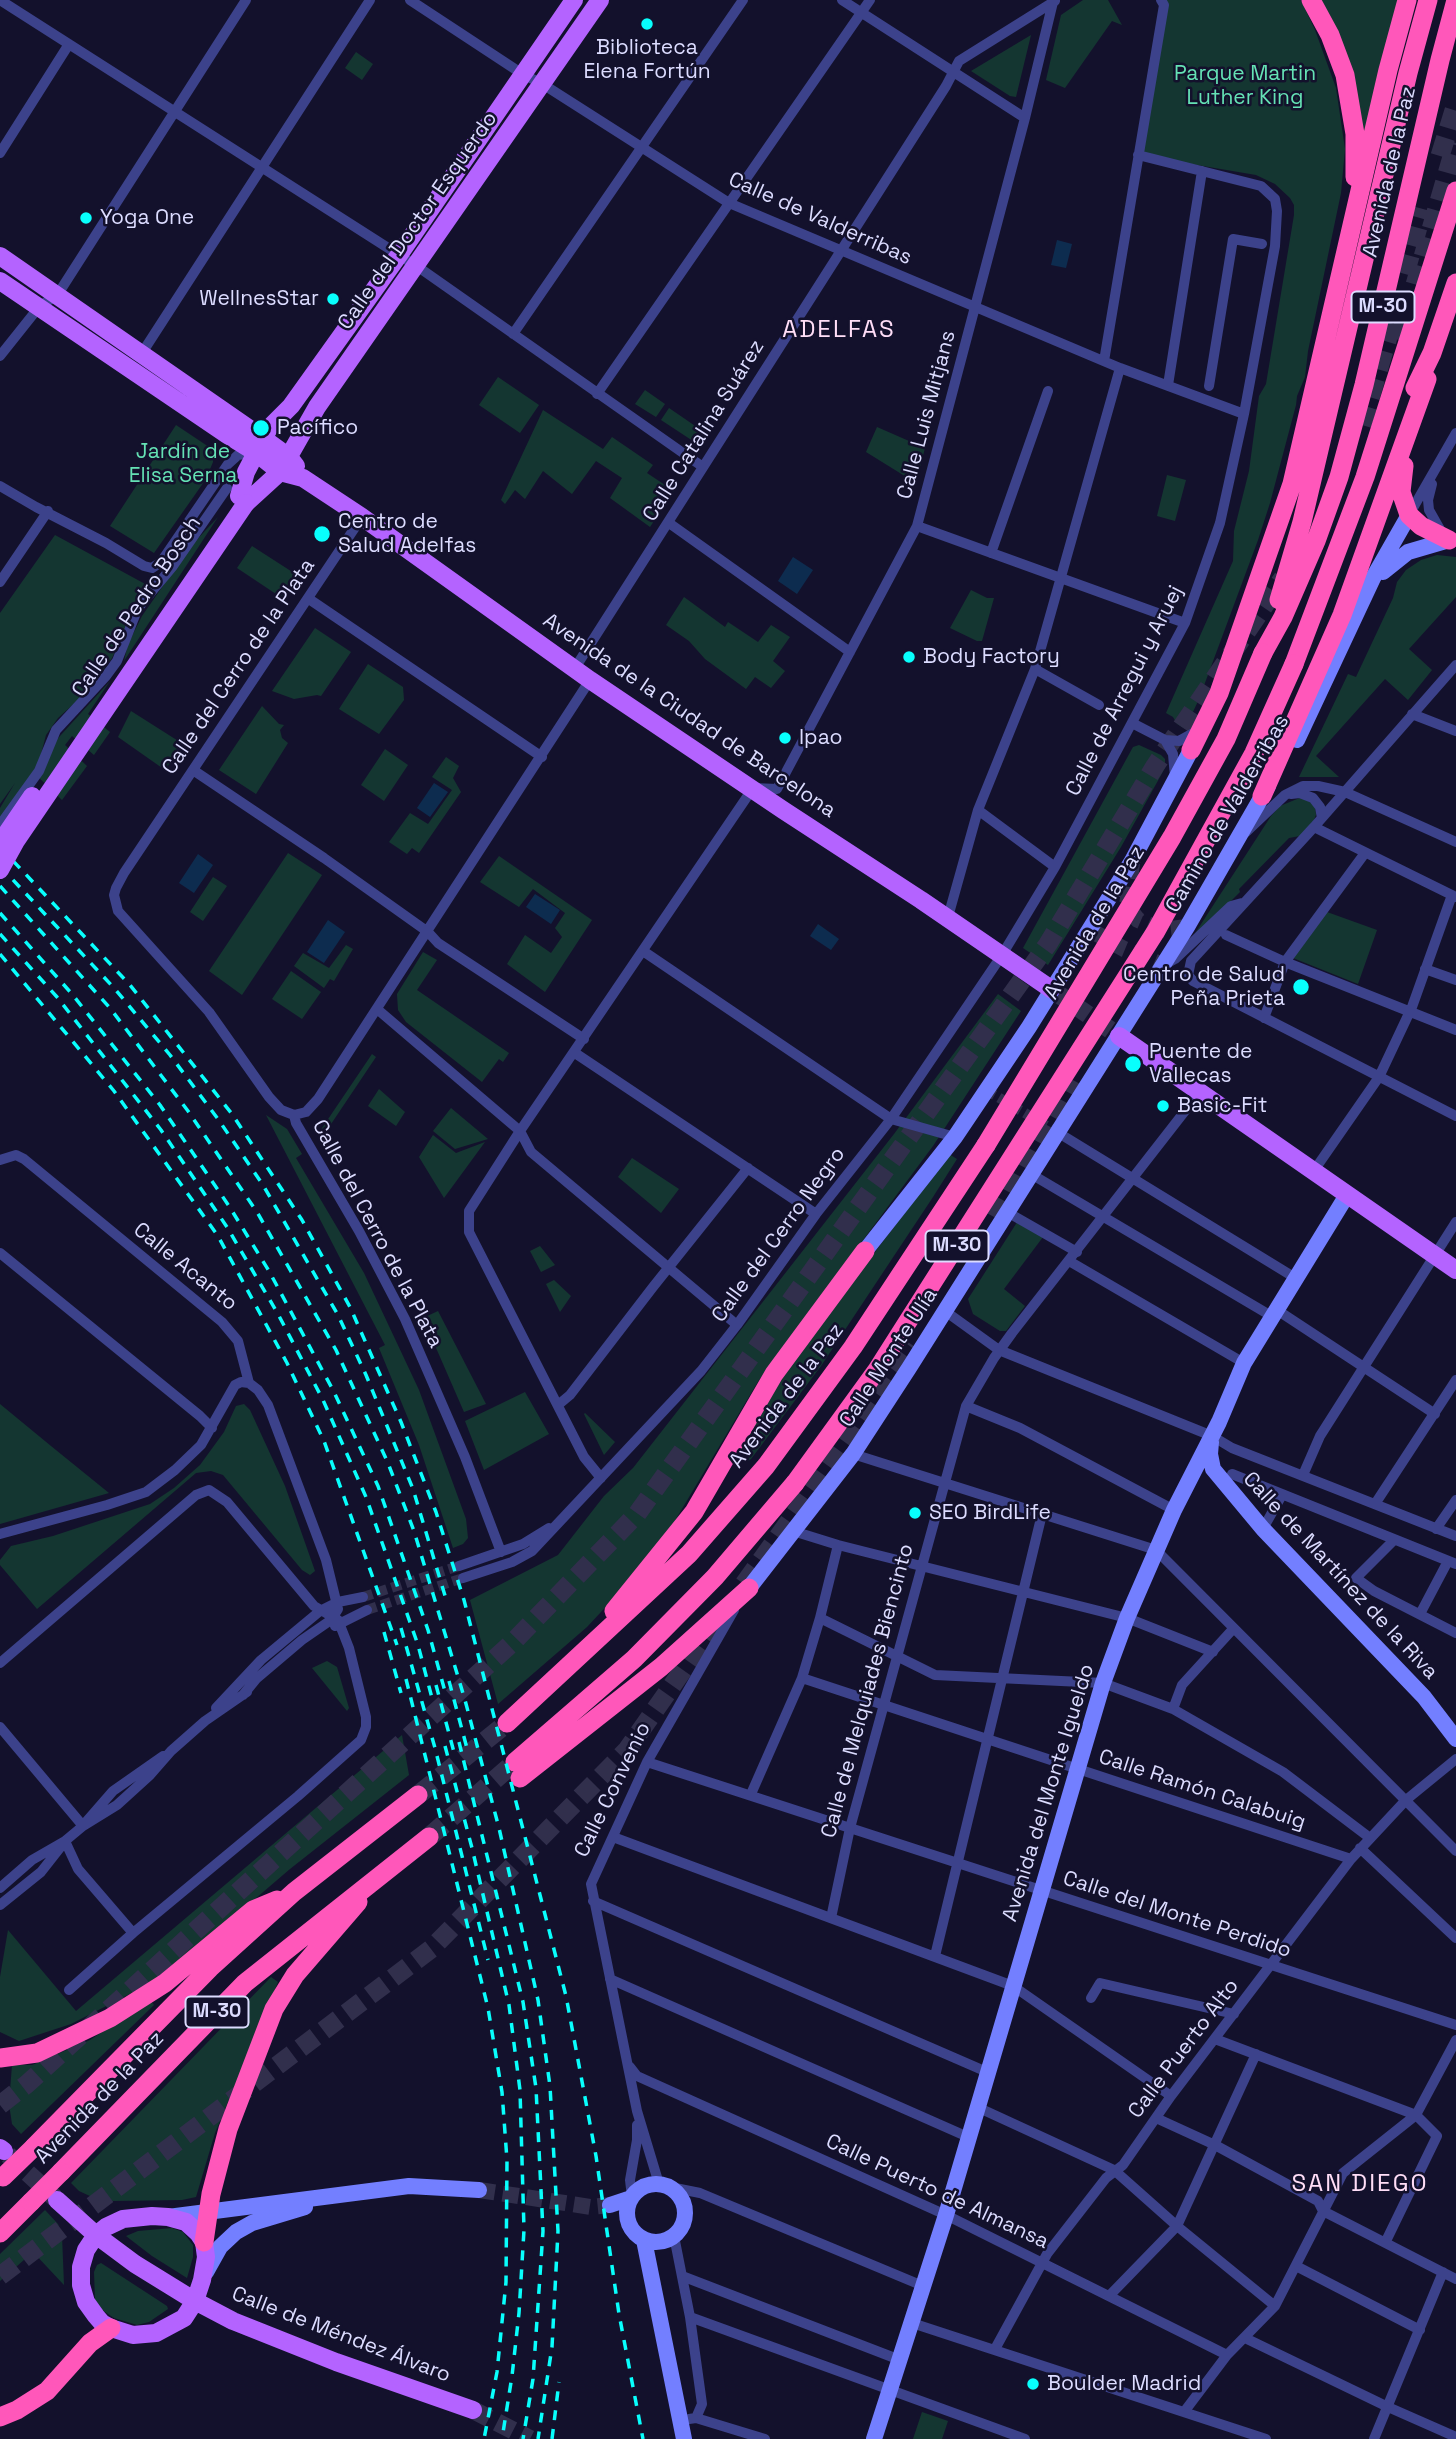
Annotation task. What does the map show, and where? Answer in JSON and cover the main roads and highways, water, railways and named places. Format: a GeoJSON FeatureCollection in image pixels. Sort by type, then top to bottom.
{"type":"FeatureCollection","features":[{"type":"Feature","properties":{"kind":"highway"},"geometry":{"type":"LineString","coordinates":[[1311,0],[1330,35],[1345,75],[1351,104],[1355,134],[1355,186],[1348,248]]}},
{"type":"Feature","properties":{"kind":"highway"},"geometry":{"type":"LineString","coordinates":[[1191,750],[1219,693],[1292,484],[1388,70],[1407,0]]}},
{"type":"Feature","properties":{"kind":"highway"},"geometry":{"type":"LineString","coordinates":[[1263,653],[1302,522],[1408,73],[1428,0]]}},
{"type":"Feature","properties":{"kind":"highway","name":"Avenida de la Paz"},"geometry":{"type":"LineString","coordinates":[[507,1723],[689,1554],[766,1466],[853,1347],[986,1145],[1172,838],[1226,739],[1263,653],[1283,617],[1339,477],[1364,385],[1456,0]]}},
{"type":"Feature","properties":{"kind":"highway","name":"M-30"},"geometry":{"type":"LineString","coordinates":[[749,1587],[661,1667],[518,1770],[715,1577],[795,1483],[877,1370],[1156,931],[1254,752],[1294,664],[1365,477],[1456,191]]}},
{"type":"Feature","properties":{"kind":"highway","name":"M-30"},"geometry":{"type":"LineString","coordinates":[[1294,664],[1316,632],[1423,379],[1456,283]]}},
{"type":"Feature","properties":{"kind":"highway"},"geometry":{"type":"LineString","coordinates":[[1423,379],[1401,477],[1402,499],[1409,515],[1421,526],[1452,540]]}},
{"type":"Feature","properties":{"kind":"highway"},"geometry":{"type":"LineString","coordinates":[[1262,796],[1342,615],[1423,379]]}},
{"type":"Feature","properties":{"kind":"highway"},"geometry":{"type":"LineString","coordinates":[[1292,484],[1306,464],[1326,414]]}},
{"type":"Feature","properties":{"kind":"highway"},"geometry":{"type":"LineString","coordinates":[[570,1666],[694,1512],[774,1374],[865,1251]]}},
{"type":"Feature","properties":{"kind":"highway","name":"Avenida de la Paz"},"geometry":{"type":"LineString","coordinates":[[2,2178],[210,1968],[294,1892],[418,1795]]}},
{"type":"Feature","properties":{"kind":"highway","name":"Avenida de la Paz"},"geometry":{"type":"LineString","coordinates":[[0,2232],[245,1983],[429,1837]]}},
{"type":"Feature","properties":{"kind":"highway"},"geometry":{"type":"LineString","coordinates":[[204,2242],[208,2210],[228,2129],[283,1992],[387,1869]]}},
{"type":"Feature","properties":{"kind":"highway"},"geometry":{"type":"LineString","coordinates":[[0,2058],[37,2053],[110,2018],[165,1983],[253,1910],[294,1892]]}},
{"type":"Feature","properties":{"kind":"highway"},"geometry":{"type":"LineString","coordinates":[[0,2417],[17,2410],[47,2390],[90,2343],[111,2328]]}},
{"type":"Feature","properties":{"kind":"main road","name":"Calle del Doctor Esquerdo"},"geometry":{"type":"LineString","coordinates":[[263,440],[291,406],[399,255],[574,0]]}},
{"type":"Feature","properties":{"kind":"main road","name":"Calle del Doctor Esquerdo"},"geometry":{"type":"LineString","coordinates":[[284,464],[317,407],[600,0]]}},
{"type":"Feature","properties":{"kind":"main road","name":"Avenida de la Ciudad de Barcelona"},"geometry":{"type":"LineString","coordinates":[[0,256],[142,353],[263,440],[284,464],[303,478],[590,680],[1051,989]]}},
{"type":"Feature","properties":{"kind":"main road","name":"Avenida de la Ciudad de Barcelona"},"geometry":{"type":"LineString","coordinates":[[0,281],[226,435],[263,440]]}},
{"type":"Feature","properties":{"kind":"main road"},"geometry":{"type":"LineString","coordinates":[[246,472],[247,480],[254,486],[262,486],[284,464],[296,435],[291,428],[282,424],[263,440]]}},
{"type":"Feature","properties":{"kind":"main road","name":"Calle de Pedro Bosch"},"geometry":{"type":"LineString","coordinates":[[0,870],[237,496],[263,440]]}},
{"type":"Feature","properties":{"kind":"main road","name":"Calle de Pedro Bosch"},"geometry":{"type":"LineString","coordinates":[[0,842],[91,717],[237,496],[284,464]]}},
{"type":"Feature","properties":{"kind":"main road"},"geometry":{"type":"LineString","coordinates":[[1119,1035],[1456,1270]]}},
{"type":"Feature","properties":{"kind":"main road","name":"Calle de Méndez Álvaro"},"geometry":{"type":"LineString","coordinates":[[57,2200],[96,2235],[135,2264],[195,2301],[233,2320],[336,2362],[473,2410]]}},
{"type":"Feature","properties":{"kind":"main road"},"geometry":{"type":"LineString","coordinates":[[168,2217],[186,2222],[198,2232],[204,2242],[206,2257],[195,2301],[184,2318],[156,2333],[133,2335],[102,2323],[86,2302],[81,2285],[81,2267],[86,2250],[96,2235],[123,2219],[168,2217]]}},
{"type":"Feature","properties":{"kind":"water"},"geometry":{"type":"Polygon","coordinates":[[[1057,240],[1072,244],[1066,268],[1051,265],[1057,240]]]}},
{"type":"Feature","properties":{"kind":"water"},"geometry":{"type":"Polygon","coordinates":[[[793,557],[813,570],[797,594],[778,581],[793,557]]]}},
{"type":"Feature","properties":{"kind":"water"},"geometry":{"type":"Polygon","coordinates":[[[434,783],[448,792],[430,817],[417,808],[434,783]]]}},
{"type":"Feature","properties":{"kind":"water"},"geometry":{"type":"Polygon","coordinates":[[[198,854],[213,865],[194,893],[179,883],[198,854]]]}},
{"type":"Feature","properties":{"kind":"water"},"geometry":{"type":"Polygon","coordinates":[[[535,894],[560,910],[551,924],[526,907],[535,894]]]}},
{"type":"Feature","properties":{"kind":"water"},"geometry":{"type":"Polygon","coordinates":[[[328,920],[345,932],[324,963],[307,952],[328,920]]]}},
{"type":"Feature","properties":{"kind":"water"},"geometry":{"type":"Polygon","coordinates":[[[818,924],[839,939],[831,950],[810,936],[818,924]]]}},
{"type":"Feature","properties":{"kind":"tunnel"},"geometry":{"type":"LineString","coordinates":[[1440,156],[1456,104]]}},
{"type":"Feature","properties":{"kind":"tunnel"},"geometry":{"type":"LineString","coordinates":[[1399,340],[1456,143]]}},
{"type":"Feature","properties":{"kind":"tunnel"},"geometry":{"type":"LineString","coordinates":[[1405,274],[1423,209]]}},
{"type":"Feature","properties":{"kind":"tunnel"},"geometry":{"type":"LineString","coordinates":[[1362,425],[1393,320]]}},
{"type":"Feature","properties":{"kind":"tunnel"},"geometry":{"type":"LineString","coordinates":[[0,2105],[27,2084],[514,1641],[637,1514],[1048,944],[1155,766],[1283,578]]}},
{"type":"Feature","properties":{"kind":"tunnel"},"geometry":{"type":"LineString","coordinates":[[1132,863],[1127,906],[1138,920],[1161,930],[1187,927]]}},
{"type":"Feature","properties":{"kind":"tunnel"},"geometry":{"type":"LineString","coordinates":[[1090,930],[1124,949],[1163,965]]}},
{"type":"Feature","properties":{"kind":"tunnel"},"geometry":{"type":"LineString","coordinates":[[1051,989],[1119,1036]]}},
{"type":"Feature","properties":{"kind":"tunnel"},"geometry":{"type":"LineString","coordinates":[[996,1218],[1071,1079]]}},
{"type":"Feature","properties":{"kind":"tunnel"},"geometry":{"type":"LineString","coordinates":[[986,1090],[1057,1132]]}},
{"type":"Feature","properties":{"kind":"tunnel"},"geometry":{"type":"LineString","coordinates":[[744,1584],[915,1347]]}},
{"type":"Feature","properties":{"kind":"tunnel"},"geometry":{"type":"LineString","coordinates":[[363,1597],[459,1566]]}},
{"type":"Feature","properties":{"kind":"tunnel"},"geometry":{"type":"LineString","coordinates":[[367,1610],[463,1578]]}},
{"type":"Feature","properties":{"kind":"tunnel"},"geometry":{"type":"LineString","coordinates":[[0,2276],[431,1949],[627,1750],[716,1623]]}},
{"type":"Feature","properties":{"kind":"tunnel"},"geometry":{"type":"LineString","coordinates":[[418,1795],[507,1723]]}},
{"type":"Feature","properties":{"kind":"tunnel"},"geometry":{"type":"LineString","coordinates":[[429,1837],[515,1762]]}},
{"type":"Feature","properties":{"kind":"tunnel"},"geometry":{"type":"LineString","coordinates":[[8,2155],[55,2198]]}},
{"type":"Feature","properties":{"kind":"tunnel"},"geometry":{"type":"LineString","coordinates":[[479,2190],[591,2207],[610,2205]]}},
{"type":"Feature","properties":{"kind":"tunnel"},"geometry":{"type":"LineString","coordinates":[[473,2410],[530,2439]]}},
{"type":"Feature","properties":{"kind":"railway"},"geometry":{"type":"LineString","coordinates":[[0,847],[130,985],[232,1114],[302,1220],[350,1307],[401,1422],[436,1512],[464,1600],[566,1996],[596,2156],[619,2314],[643,2439]]}},
{"type":"Feature","properties":{"kind":"railway"},"geometry":{"type":"LineString","coordinates":[[0,866],[115,989],[170,1055],[263,1185],[338,1315],[366,1375],[413,1489],[446,1599]]}},
{"type":"Feature","properties":{"kind":"railway"},"geometry":{"type":"LineString","coordinates":[[0,886],[110,1008],[188,1111],[257,1212],[336,1350],[388,1463],[414,1531],[465,1700],[499,1828],[538,2000],[550,2086],[558,2231],[552,2347],[538,2439]]}},
{"type":"Feature","properties":{"kind":"railway"},"geometry":{"type":"LineString","coordinates":[[0,913],[72,994],[160,1105],[229,1206],[269,1271],[334,1392],[378,1486],[428,1630],[446,1695]]}},
{"type":"Feature","properties":{"kind":"railway"},"geometry":{"type":"LineString","coordinates":[[0,934],[57,997],[161,1130],[227,1227],[278,1314],[323,1400],[366,1497],[418,1645],[432,1698]]}},
{"type":"Feature","properties":{"kind":"railway"},"geometry":{"type":"LineString","coordinates":[[0,954],[114,1091],[218,1236],[287,1363],[324,1441],[397,1645]]}},
{"type":"Feature","properties":{"kind":"railway"},"geometry":{"type":"LineString","coordinates":[[401,1628],[435,1748],[488,1960]]}},
{"type":"Feature","properties":{"kind":"railway"},"geometry":{"type":"LineString","coordinates":[[384,1632],[401,1693]]}},
{"type":"Feature","properties":{"kind":"railway"},"geometry":{"type":"LineString","coordinates":[[406,1679],[488,2008],[502,2092],[507,2160],[506,2282],[497,2372],[484,2439]]}},
{"type":"Feature","properties":{"kind":"railway"},"geometry":{"type":"LineString","coordinates":[[449,1681],[468,1752]]}},
{"type":"Feature","properties":{"kind":"railway"},"geometry":{"type":"LineString","coordinates":[[436,1685],[455,1756]]}},
{"type":"Feature","properties":{"kind":"railway"},"geometry":{"type":"LineString","coordinates":[[459,1742],[523,2002],[536,2088],[543,2231],[533,2379],[523,2439]]}},
{"type":"Feature","properties":{"kind":"railway"},"geometry":{"type":"LineString","coordinates":[[445,1746],[509,2005],[520,2090],[524,2230],[519,2313],[502,2439]]}},
{"type":"Feature","properties":{"kind":"railway"},"geometry":{"type":"LineString","coordinates":[[552,2439],[559,2382]]}},
{"type":"Feature","properties":{"kind":"place","name":"Biblioteca Elena Fortún"},"geometry":{"type":"Point","coordinates":[647,24]}},
{"type":"Feature","properties":{"kind":"place","name":"Yoga One"},"geometry":{"type":"Point","coordinates":[86,218]}},
{"type":"Feature","properties":{"kind":"place","name":"WellnesStar"},"geometry":{"type":"Point","coordinates":[333,299]}},
{"type":"Feature","properties":{"kind":"place","name":"Pacífico"},"geometry":{"type":"Point","coordinates":[261,428]}},
{"type":"Feature","properties":{"kind":"place","name":"Centro de Salud Adelfas"},"geometry":{"type":"Point","coordinates":[322,534]}},
{"type":"Feature","properties":{"kind":"place","name":"Body Factory"},"geometry":{"type":"Point","coordinates":[909,657]}},
{"type":"Feature","properties":{"kind":"place","name":"Ipao"},"geometry":{"type":"Point","coordinates":[785,738]}},
{"type":"Feature","properties":{"kind":"place","name":"Centro de Salud Peña Prieta"},"geometry":{"type":"Point","coordinates":[1301,987]}},
{"type":"Feature","properties":{"kind":"place","name":"Puente de Vallecas"},"geometry":{"type":"Point","coordinates":[1133,1064]}},
{"type":"Feature","properties":{"kind":"place","name":"Basic-Fit"},"geometry":{"type":"Point","coordinates":[1163,1106]}},
{"type":"Feature","properties":{"kind":"place","name":"SEO BirdLife"},"geometry":{"type":"Point","coordinates":[915,1513]}},
{"type":"Feature","properties":{"kind":"place","name":"Boulder Madrid"},"geometry":{"type":"Point","coordinates":[1033,2384]}},
{"type":"Feature","properties":{"kind":"district","name":"ADELFAS"},"geometry":{"type":"Point","coordinates":[839,330]}},
{"type":"Feature","properties":{"kind":"district","name":"SAN DIEGO"},"geometry":{"type":"Point","coordinates":[1360,2184]}},
{"type":"Feature","properties":{"kind":"park label","name":"Parque Martin Luther King"},"geometry":{"type":"Point","coordinates":[1245,86]}},
{"type":"Feature","properties":{"kind":"park label","name":"Jardín de Elisa Serna"},"geometry":{"type":"Point","coordinates":[183,464]}}]}
